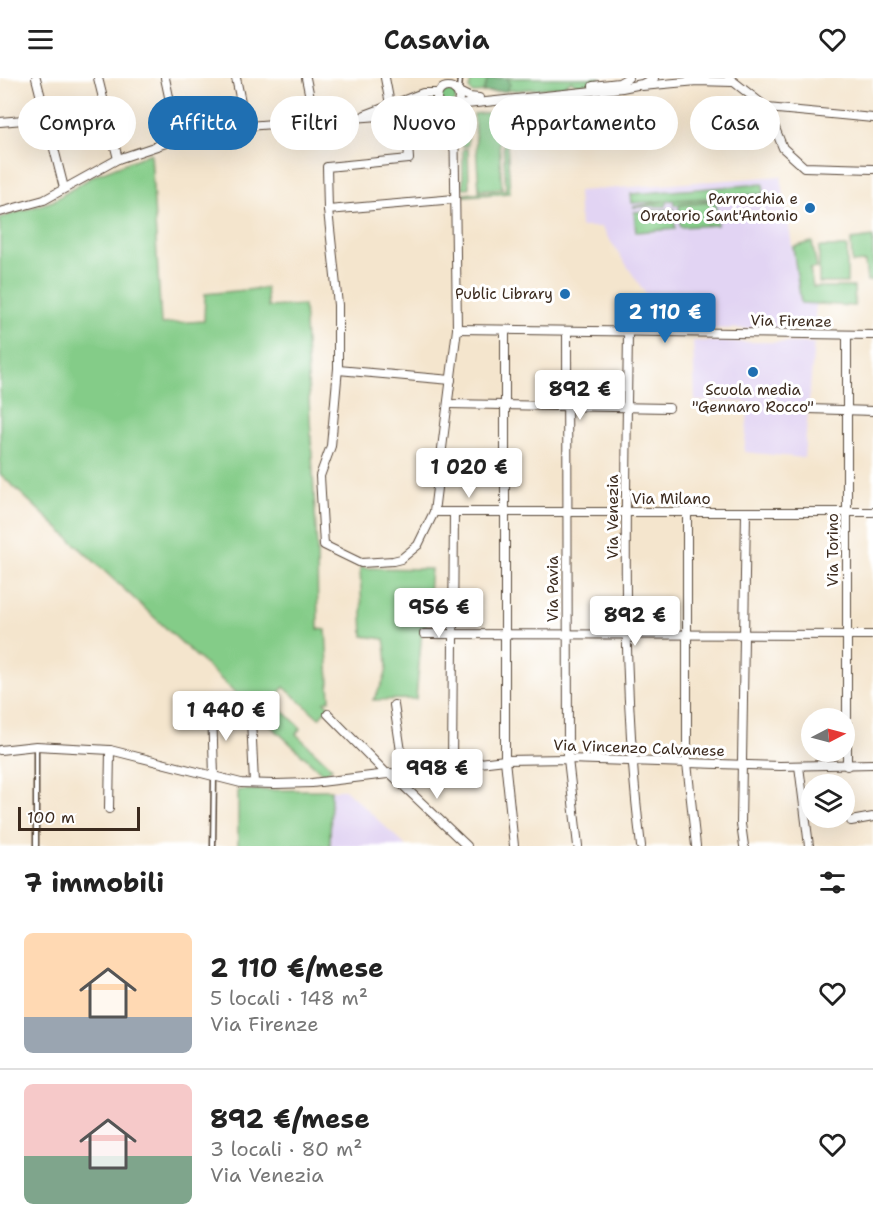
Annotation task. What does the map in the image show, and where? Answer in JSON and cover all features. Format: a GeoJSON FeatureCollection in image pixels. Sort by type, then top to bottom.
{"type":"FeatureCollection","features":[{"type":"Feature","properties":{"kind":"street"},"geometry":{"type":"LineString","coordinates":[[36,78],[41,96]]}},
{"type":"Feature","properties":{"kind":"street"},"geometry":{"type":"LineString","coordinates":[[98,78],[118,159]]}},
{"type":"Feature","properties":{"kind":"street"},"geometry":{"type":"LineString","coordinates":[[165,78],[169,96]]}},
{"type":"Feature","properties":{"kind":"street"},"geometry":{"type":"LineString","coordinates":[[236,78],[240,96]]}},
{"type":"Feature","properties":{"kind":"street"},"geometry":{"type":"LineString","coordinates":[[306,78],[310,96]]}},
{"type":"Feature","properties":{"kind":"street"},"geometry":{"type":"LineString","coordinates":[[385,78],[388,96]]}},
{"type":"Feature","properties":{"kind":"street"},"geometry":{"type":"LineString","coordinates":[[439,96],[453,78]]}},
{"type":"Feature","properties":{"kind":"street"},"geometry":{"type":"LineString","coordinates":[[477,104],[626,81],[642,84],[654,78]]}},
{"type":"Feature","properties":{"kind":"street"},"geometry":{"type":"LineString","coordinates":[[414,96],[457,90],[473,98],[548,92],[626,81],[735,79],[753,96]]}},
{"type":"Feature","properties":{"kind":"street"},"geometry":{"type":"LineString","coordinates":[[457,90],[459,96]]}},
{"type":"Feature","properties":{"kind":"street"},"geometry":{"type":"LineString","coordinates":[[780,109],[873,118]]}},
{"type":"Feature","properties":{"kind":"street"},"geometry":{"type":"LineString","coordinates":[[363,116],[371,112]]}},
{"type":"Feature","properties":{"kind":"street"},"geometry":{"type":"LineString","coordinates":[[359,116],[371,116]]}},
{"type":"Feature","properties":{"kind":"street"},"geometry":{"type":"LineString","coordinates":[[0,122],[18,120]]}},
{"type":"Feature","properties":{"kind":"street"},"geometry":{"type":"LineString","coordinates":[[780,141],[783,148],[804,167],[873,169]]}},
{"type":"Feature","properties":{"kind":"street"},"geometry":{"type":"LineString","coordinates":[[0,212],[44,200],[118,159],[148,149]]}},
{"type":"Feature","properties":{"kind":"street"},"geometry":{"type":"LineString","coordinates":[[55,150],[64,188]]}},
{"type":"Feature","properties":{"kind":"street"},"geometry":{"type":"LineString","coordinates":[[408,150],[409,159],[327,167],[328,210],[338,305],[338,370],[331,447],[320,476],[324,545],[361,563],[401,559],[418,545],[434,512],[457,329],[453,150]]}},
{"type":"Feature","properties":{"kind":"street"},"geometry":{"type":"LineString","coordinates":[[328,210],[455,199]]}},
{"type":"Feature","properties":{"kind":"street","name":"Via Firenze"},"geometry":{"type":"LineString","coordinates":[[457,329],[873,335]]}},
{"type":"Feature","properties":{"kind":"street"},"geometry":{"type":"LineString","coordinates":[[505,330],[505,760],[513,846]]}},
{"type":"Feature","properties":{"kind":"street","name":"Via Pavia"},"geometry":{"type":"LineString","coordinates":[[567,331],[568,759],[578,846]]}},
{"type":"Feature","properties":{"kind":"street","name":"Via Venezia"},"geometry":{"type":"LineString","coordinates":[[628,331],[627,634],[631,761],[641,846]]}},
{"type":"Feature","properties":{"kind":"street","name":"Via Torino"},"geometry":{"type":"LineString","coordinates":[[847,335],[847,766]]}},
{"type":"Feature","properties":{"kind":"street"},"geometry":{"type":"LineString","coordinates":[[338,370],[451,380]]}},
{"type":"Feature","properties":{"kind":"street"},"geometry":{"type":"LineString","coordinates":[[448,404],[669,408]]}},
{"type":"Feature","properties":{"kind":"street"},"geometry":{"type":"LineString","coordinates":[[809,409],[873,411]]}},
{"type":"Feature","properties":{"kind":"street","name":"Via Milano"},"geometry":{"type":"LineString","coordinates":[[434,512],[873,512]]}},
{"type":"Feature","properties":{"kind":"street"},"geometry":{"type":"LineString","coordinates":[[452,766],[454,512]]}},
{"type":"Feature","properties":{"kind":"street"},"geometry":{"type":"LineString","coordinates":[[687,512],[687,763],[696,846]]}},
{"type":"Feature","properties":{"kind":"street"},"geometry":{"type":"LineString","coordinates":[[744,846],[741,824],[746,512]]}},
{"type":"Feature","properties":{"kind":"street"},"geometry":{"type":"LineString","coordinates":[[424,634],[873,635]]}},
{"type":"Feature","properties":{"kind":"street"},"geometry":{"type":"LineString","coordinates":[[394,705],[404,771]]}},
{"type":"Feature","properties":{"kind":"street"},"geometry":{"type":"LineString","coordinates":[[212,708],[214,776]]}},
{"type":"Feature","properties":{"kind":"street"},"geometry":{"type":"LineString","coordinates":[[327,714],[467,846]]}},
{"type":"Feature","properties":{"kind":"street"},"geometry":{"type":"LineString","coordinates":[[251,720],[254,783]]}},
{"type":"Feature","properties":{"kind":"street","name":"Via Vincenzo Calvanese"},"geometry":{"type":"LineString","coordinates":[[0,750],[36,746],[110,750],[214,776],[254,783],[312,783],[505,760],[568,759],[799,766],[873,764]]}},
{"type":"Feature","properties":{"kind":"street"},"geometry":{"type":"LineString","coordinates":[[109,809],[110,750]]}},
{"type":"Feature","properties":{"kind":"street"},"geometry":{"type":"LineString","coordinates":[[799,766],[809,846]]}},
{"type":"Feature","properties":{"kind":"street"},"geometry":{"type":"LineString","coordinates":[[855,820],[873,817]]}},
{"type":"Feature","properties":{"kind":"lane"},"geometry":{"type":"LineString","coordinates":[[457,90],[459,78]]}},
{"type":"Feature","properties":{"kind":"lane"},"geometry":{"type":"LineString","coordinates":[[36,746],[36,846]]}},
{"type":"Feature","properties":{"kind":"lane"},"geometry":{"type":"LineString","coordinates":[[213,846],[214,776]]}},
{"type":"Feature","properties":{"kind":"shaded area"},"geometry":{"type":"Polygon","coordinates":[[[781,176],[801,303],[816,304],[814,328],[683,329],[681,316],[669,313],[651,302],[601,227],[580,227],[578,191],[781,176]]]}},
{"type":"Feature","properties":{"kind":"shaded area","name":"Scuola media \"Gennaro Rocco\""},"geometry":{"type":"Polygon","coordinates":[[[693,341],[814,343],[804,458],[744,452],[749,402],[695,401],[693,341]]]}},
{"type":"Feature","properties":{"kind":"shaded area"},"geometry":{"type":"Polygon","coordinates":[[[331,790],[346,790],[406,846],[330,846],[331,790]]]}},
{"type":"Feature","properties":{"kind":"green space"},"geometry":{"type":"Polygon","coordinates":[[[472,78],[600,78],[597,82],[577,85],[571,81],[563,87],[473,93],[469,89],[472,78]]]}},
{"type":"Feature","properties":{"kind":"green space"},"geometry":{"type":"Polygon","coordinates":[[[485,78],[508,78],[510,84],[506,91],[483,92],[488,79],[485,78]]]}},
{"type":"Feature","properties":{"kind":"green space"},"geometry":{"type":"Polygon","coordinates":[[[448,90],[455,96],[441,96],[448,90]]]}},
{"type":"Feature","properties":{"kind":"green space"},"geometry":{"type":"Polygon","coordinates":[[[489,113],[489,150],[500,150],[502,188],[479,190],[477,114],[489,113]]]}},
{"type":"Feature","properties":{"kind":"green space"},"geometry":{"type":"Polygon","coordinates":[[[463,150],[468,150],[469,188],[463,188],[463,150]]]}},
{"type":"Feature","properties":{"kind":"green space"},"geometry":{"type":"Polygon","coordinates":[[[504,150],[507,150],[510,193],[464,196],[464,194],[506,190],[504,150]]]}},
{"type":"Feature","properties":{"kind":"green space"},"geometry":{"type":"Polygon","coordinates":[[[151,153],[161,324],[204,321],[205,294],[266,288],[268,307],[304,305],[317,549],[318,629],[326,630],[330,700],[324,702],[329,706],[319,718],[284,687],[272,700],[301,728],[296,734],[332,768],[323,774],[0,474],[0,218],[53,201],[93,176],[151,153]]]}},
{"type":"Feature","properties":{"kind":"green space"},"geometry":{"type":"Polygon","coordinates":[[[763,184],[764,194],[676,200],[725,200],[674,205],[674,200],[667,201],[666,206],[633,207],[665,201],[632,203],[631,194],[763,184]]]}},
{"type":"Feature","properties":{"kind":"green space"},"geometry":{"type":"Polygon","coordinates":[[[716,202],[717,225],[680,227],[679,205],[716,202]]]}},
{"type":"Feature","properties":{"kind":"green space"},"geometry":{"type":"Polygon","coordinates":[[[674,209],[675,229],[636,232],[634,212],[674,209]]]}},
{"type":"Feature","properties":{"kind":"green space"},"geometry":{"type":"Polygon","coordinates":[[[873,237],[873,280],[867,281],[865,262],[852,263],[851,240],[873,237]]]}},
{"type":"Feature","properties":{"kind":"green space"},"geometry":{"type":"Polygon","coordinates":[[[812,242],[817,268],[810,269],[813,287],[854,287],[855,306],[801,303],[793,247],[812,242]]]}},
{"type":"Feature","properties":{"kind":"green space"},"geometry":{"type":"Polygon","coordinates":[[[819,247],[847,247],[847,283],[819,283],[819,247]]]}},
{"type":"Feature","properties":{"kind":"green space"},"geometry":{"type":"Polygon","coordinates":[[[360,568],[431,569],[426,627],[422,630],[416,699],[373,700],[385,677],[387,658],[384,639],[363,636],[360,568]]]}},
{"type":"Feature","properties":{"kind":"green space"},"geometry":{"type":"Polygon","coordinates":[[[238,790],[331,790],[330,846],[238,846],[238,790]]]}},
{"type":"Feature","properties":{"kind":"place","name":"Parrocchia e Oratorio Sant'Antonio"},"geometry":{"type":"Point","coordinates":[810,208]}},
{"type":"Feature","properties":{"kind":"place","name":"Public Library"},"geometry":{"type":"Point","coordinates":[565,294]}},
{"type":"Feature","properties":{"kind":"place","name":"Scuola media \"Gennaro Rocco\""},"geometry":{"type":"Point","coordinates":[753,372]}}]}
